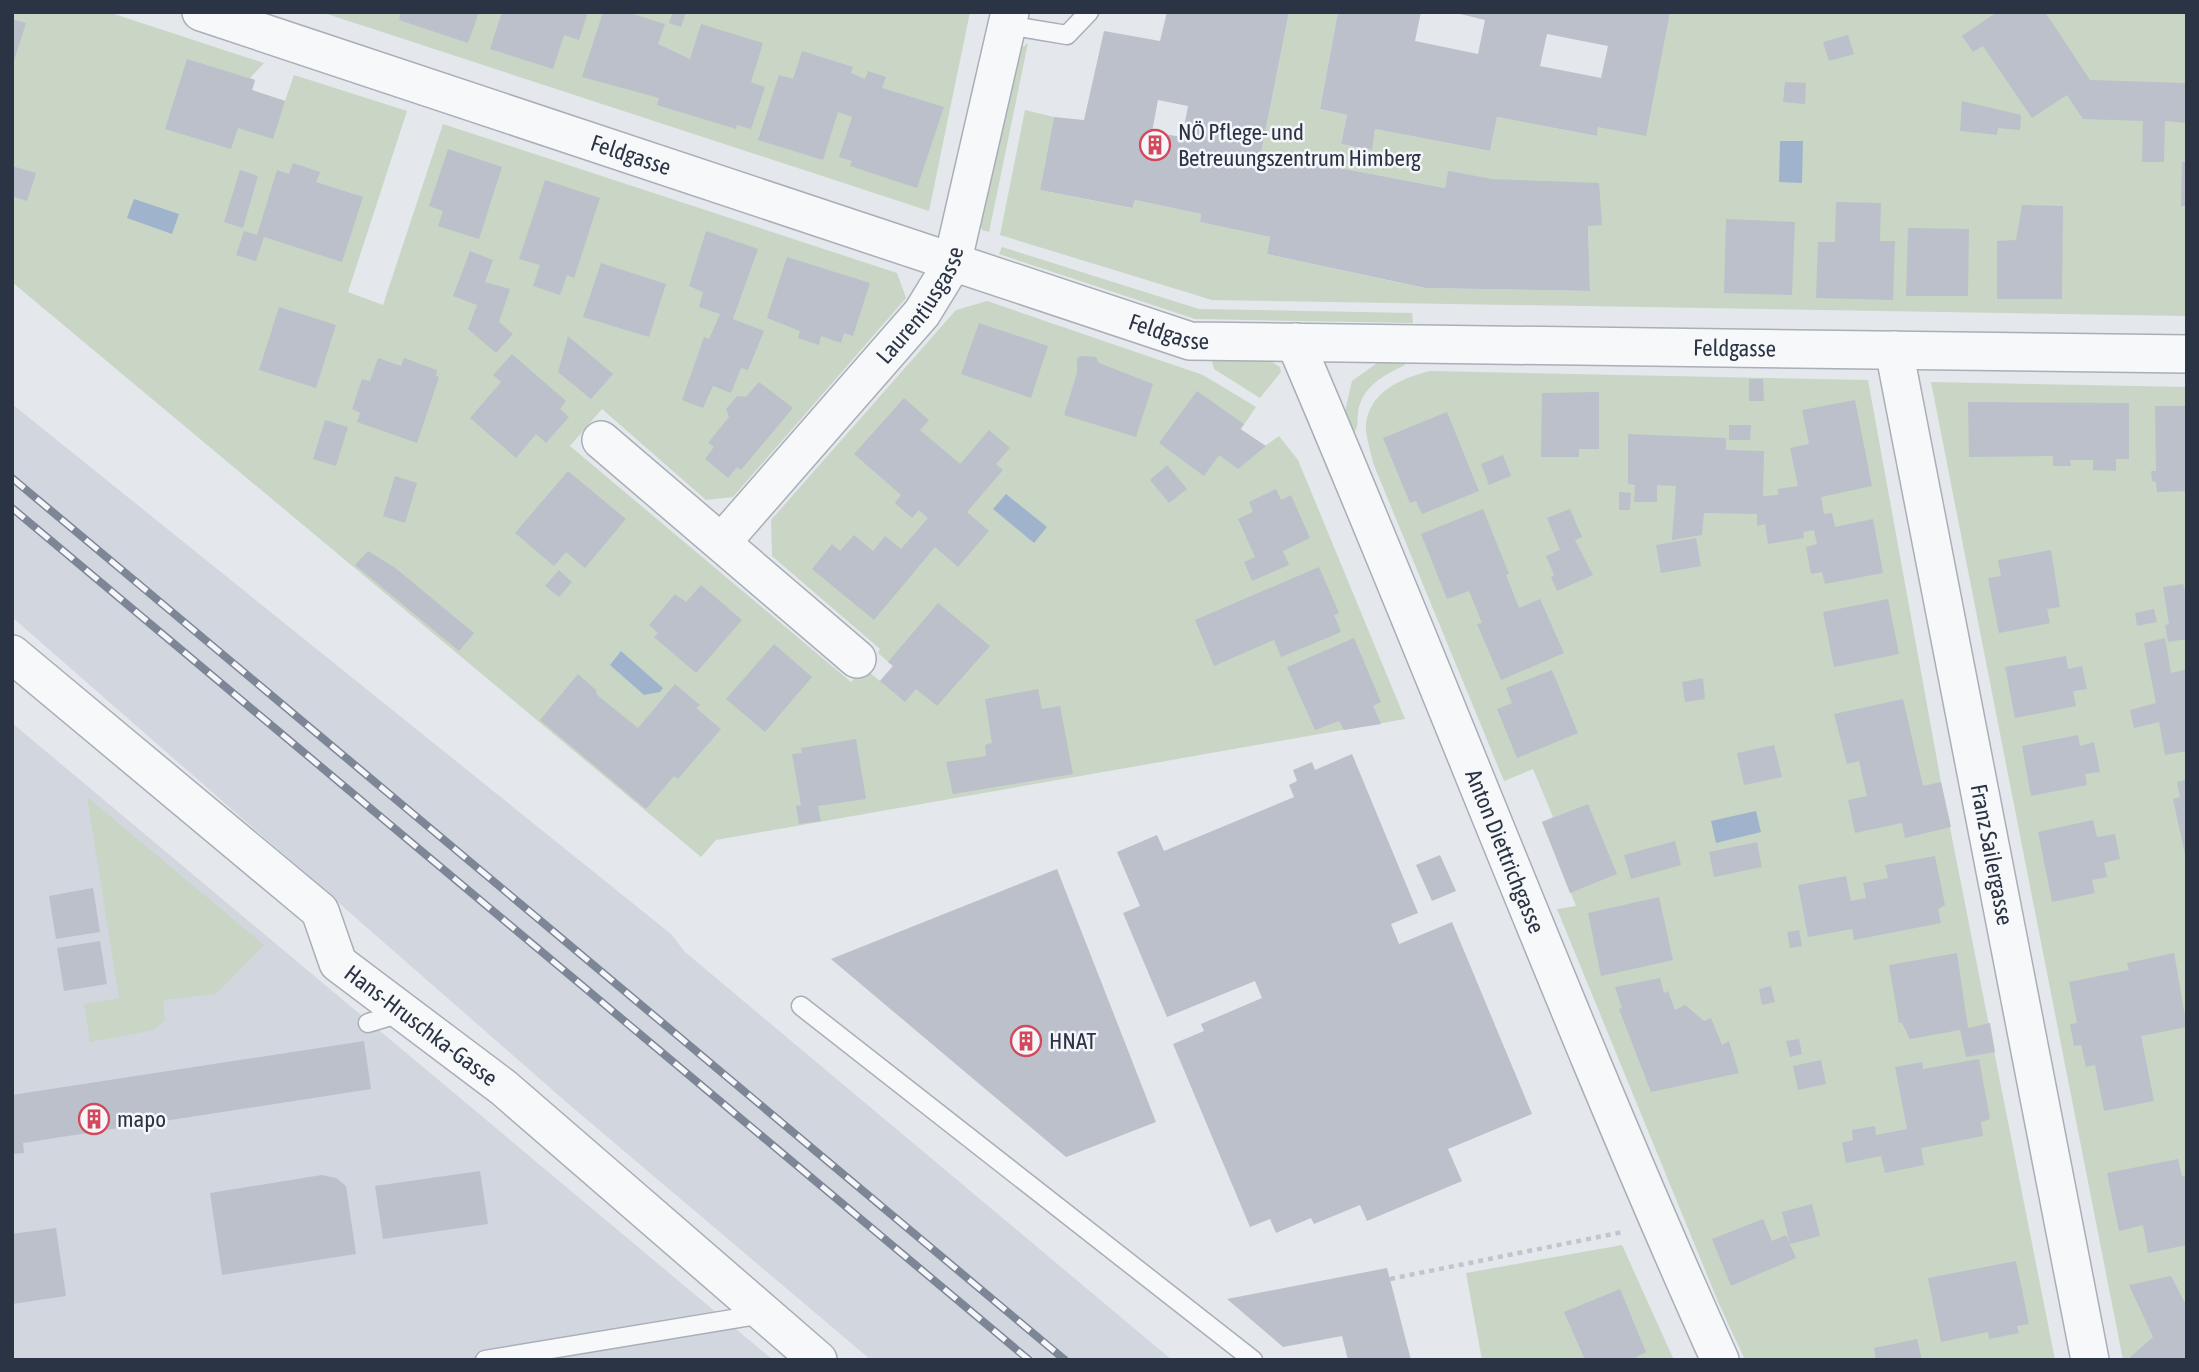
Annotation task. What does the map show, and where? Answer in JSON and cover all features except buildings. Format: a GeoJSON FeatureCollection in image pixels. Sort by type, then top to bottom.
{"type":"FeatureCollection","features":[{"type":"Feature","properties":{"kind":"street","name":"Feldgasse"},"geometry":{"type":"LineString","coordinates":[[201,12],[1190,341],[2187,354]]}},
{"type":"Feature","properties":{"kind":"street","name":"Laurentiusgasse"},"geometry":{"type":"LineString","coordinates":[[722,542],[922,313],[952,264],[1009,19]]}},
{"type":"Feature","properties":{"kind":"street","name":"Anton Diettrichgasse"},"geometry":{"type":"LineString","coordinates":[[1296,342],[1371,518],[1657,1219],[1720,1360]]}},
{"type":"Feature","properties":{"kind":"street","name":"Franz Sailergasse"},"geometry":{"type":"LineString","coordinates":[[1894,350],[2090,1360]]}},
{"type":"Feature","properties":{"kind":"street"},"geometry":{"type":"LineString","coordinates":[[601,440],[857,659]]}},
{"type":"Feature","properties":{"kind":"street","name":"Hans-Hruschka-Gasse"},"geometry":{"type":"LineString","coordinates":[[12,654],[320,911],[338,963],[384,1018],[505,1088],[818,1360]]}},
{"type":"Feature","properties":{"kind":"lane"},"geometry":{"type":"LineString","coordinates":[[1009,19],[1067,36],[1089,12]]}},
{"type":"Feature","properties":{"kind":"lane"},"geometry":{"type":"LineString","coordinates":[[801,1006],[1253,1360]]}},
{"type":"Feature","properties":{"kind":"lane"},"geometry":{"type":"LineString","coordinates":[[485,1360],[763,1314]]}},
{"type":"Feature","properties":{"kind":"path"},"geometry":{"type":"LineString","coordinates":[[1390,1279],[1618,1235],[1657,1219]]}},
{"type":"Feature","properties":{"kind":"shaded area"},"geometry":{"type":"Polygon","coordinates":[[[12,404],[671,934],[685,952],[1172,1360],[871,1360],[572,1107],[12,617],[12,404]]]}},
{"type":"Feature","properties":{"kind":"shaded area"},"geometry":{"type":"Polygon","coordinates":[[[12,723],[773,1360],[12,1360],[12,723]]]}},
{"type":"Feature","properties":{"kind":"green space"},"geometry":{"type":"Polygon","coordinates":[[[12,12],[108,12],[264,63],[250,78],[255,80],[252,90],[285,101],[294,75],[407,111],[348,292],[383,305],[443,124],[897,273],[906,298],[733,497],[706,500],[602,409],[570,446],[851,682],[864,668],[880,681],[893,666],[878,653],[880,649],[772,556],[771,520],[956,310],[987,301],[1203,375],[1256,407],[1241,429],[1265,446],[1279,436],[1298,460],[1405,719],[716,840],[701,857],[12,282],[12,12]]]}},
{"type":"Feature","properties":{"kind":"green space"},"geometry":{"type":"Polygon","coordinates":[[[321,12],[970,12],[929,211],[321,12]]]}},
{"type":"Feature","properties":{"kind":"green space"},"geometry":{"type":"Polygon","coordinates":[[[1289,12],[1338,12],[1320,109],[1347,115],[1341,144],[1371,150],[1375,129],[1490,151],[1497,117],[1597,136],[1598,127],[1670,12],[2187,12],[2187,316],[1212,300],[1000,235],[1025,110],[1054,117],[1040,190],[1131,208],[1135,200],[1201,214],[1200,222],[1270,237],[1267,254],[1424,288],[1590,291],[1588,226],[1493,179],[1448,172],[1445,188],[1261,153],[1289,12]]]}},
{"type":"Feature","properties":{"kind":"green space"},"geometry":{"type":"Polygon","coordinates":[[[1028,43],[989,232],[982,230],[980,223],[1019,50],[1028,43]]]}},
{"type":"Feature","properties":{"kind":"green space"},"geometry":{"type":"Polygon","coordinates":[[[1002,247],[1199,309],[1412,313],[1413,323],[1195,319],[999,254],[1002,247]]]}},
{"type":"Feature","properties":{"kind":"green space"},"geometry":{"type":"Polygon","coordinates":[[[1211,358],[1272,362],[1280,367],[1281,372],[1260,398],[1214,369],[1211,358]]]}},
{"type":"Feature","properties":{"kind":"green space"},"geometry":{"type":"Polygon","coordinates":[[[1404,361],[1405,365],[1375,383],[1364,396],[1353,434],[1345,411],[1352,381],[1377,363],[1404,361]]]}},
{"type":"Feature","properties":{"kind":"green space"},"geometry":{"type":"Polygon","coordinates":[[[1430,371],[1868,380],[1941,782],[2055,1360],[1745,1360],[1719,1304],[1557,909],[1576,906],[1542,822],[1553,817],[1533,769],[1504,781],[1373,463],[1366,424],[1374,403],[1398,382],[1430,371]]]}},
{"type":"Feature","properties":{"kind":"green space"},"geometry":{"type":"Polygon","coordinates":[[[1931,382],[2187,387],[2187,1360],[2123,1360],[1931,382]]]}},
{"type":"Feature","properties":{"kind":"green space"},"geometry":{"type":"Polygon","coordinates":[[[87,797],[264,945],[216,994],[163,1000],[165,1020],[153,1030],[90,1042],[84,1004],[119,998],[87,797]]]}},
{"type":"Feature","properties":{"kind":"green space"},"geometry":{"type":"Polygon","coordinates":[[[1622,1245],[1674,1360],[1482,1360],[1466,1273],[1622,1245]]]}},
{"type":"Feature","properties":{"kind":"water"},"geometry":{"type":"Polygon","coordinates":[[[1780,141],[1803,141],[1802,183],[1779,182],[1780,141]]]}},
{"type":"Feature","properties":{"kind":"water"},"geometry":{"type":"Polygon","coordinates":[[[134,199],[179,214],[172,234],[127,218],[134,199]]]}},
{"type":"Feature","properties":{"kind":"water"},"geometry":{"type":"Polygon","coordinates":[[[1006,494],[1047,527],[1034,543],[993,509],[1006,494]]]}},
{"type":"Feature","properties":{"kind":"water"},"geometry":{"type":"Polygon","coordinates":[[[621,651],[663,688],[660,692],[644,695],[610,665],[621,651]]]}},
{"type":"Feature","properties":{"kind":"water"},"geometry":{"type":"Polygon","coordinates":[[[1756,811],[1761,832],[1716,843],[1711,821],[1756,811]]]}},
{"type":"Feature","properties":{"kind":"railway"},"geometry":{"type":"LineString","coordinates":[[12,478],[1065,1360]]}},
{"type":"Feature","properties":{"kind":"railway"},"geometry":{"type":"LineString","coordinates":[[12,508],[1029,1360]]}},
{"type":"Feature","properties":{"kind":"place","name":"NÖ Pflege- und Betreuungszentrum Himberg"},"geometry":{"type":"Point","coordinates":[1155,145]}},
{"type":"Feature","properties":{"kind":"place","name":"HNAT"},"geometry":{"type":"Point","coordinates":[1026,1041]}},
{"type":"Feature","properties":{"kind":"place","name":"mapo"},"geometry":{"type":"Point","coordinates":[94,1119]}}]}
